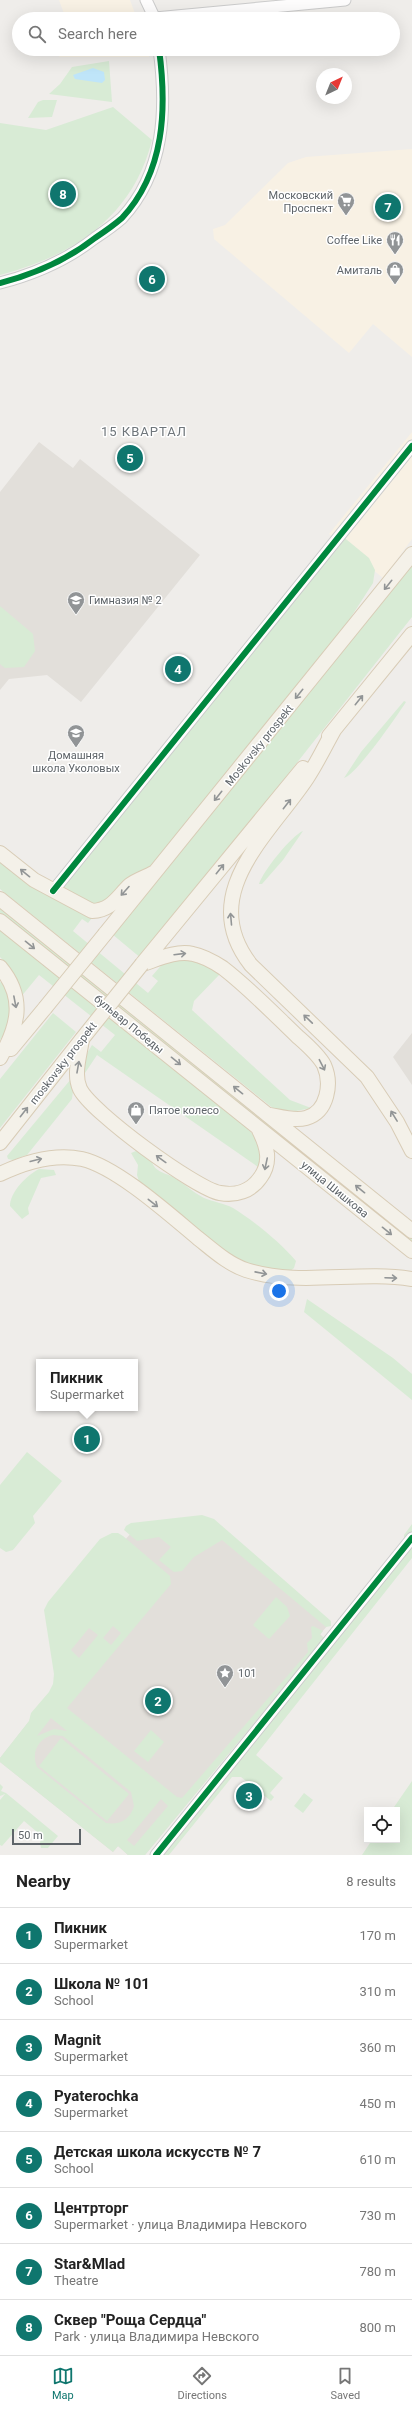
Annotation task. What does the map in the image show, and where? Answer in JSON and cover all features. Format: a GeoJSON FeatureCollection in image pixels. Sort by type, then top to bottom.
{"type":"FeatureCollection","features":[{"type":"Feature","properties":{"kind":"main road","name":"Moskovsky prospekt"},"geometry":{"type":"LineString","coordinates":[[0,1063],[158,870],[412,554]]}},
{"type":"Feature","properties":{"kind":"main road"},"geometry":{"type":"LineString","coordinates":[[142,964],[412,634]]}},
{"type":"Feature","properties":{"kind":"main road"},"geometry":{"type":"LineString","coordinates":[[334,730],[307,778],[256,843],[247,860],[233,897],[230,913],[232,927],[242,953],[251,965],[367,1077],[397,1122],[412,1151]]}},
{"type":"Feature","properties":{"kind":"main road"},"geometry":{"type":"LineString","coordinates":[[0,853],[34,880],[83,908],[92,911],[102,911],[110,906],[131,885],[158,870]]}},
{"type":"Feature","properties":{"kind":"main road","name":"бульвар Победы"},"geometry":{"type":"LineString","coordinates":[[0,899],[269,1115]]}},
{"type":"Feature","properties":{"kind":"main road","name":"бульвар Победы"},"geometry":{"type":"LineString","coordinates":[[0,921],[258,1127]]}},
{"type":"Feature","properties":{"kind":"main road"},"geometry":{"type":"LineString","coordinates":[[142,964],[182,953],[193,954],[208,959],[222,968],[268,1007],[314,1052],[324,1064],[327,1078],[329,1090],[324,1102],[315,1113],[306,1118],[290,1119],[269,1115]]}},
{"type":"Feature","properties":{"kind":"main road","name":"moskovsky prospekt"},"geometry":{"type":"LineString","coordinates":[[0,1143],[142,964]]}},
{"type":"Feature","properties":{"kind":"main road"},"geometry":{"type":"LineString","coordinates":[[0,1058],[12,1036],[18,1014],[14,993],[1,972]]}},
{"type":"Feature","properties":{"kind":"main road"},"geometry":{"type":"LineString","coordinates":[[82,1039],[76,1071],[80,1089],[86,1098],[138,1141],[208,1189],[231,1194],[244,1192],[260,1179],[266,1169],[268,1152],[258,1127]]}},
{"type":"Feature","properties":{"kind":"main road","name":"улица Шишкова"},"geometry":{"type":"LineString","coordinates":[[269,1115],[412,1231]]}},
{"type":"Feature","properties":{"kind":"main road","name":"улица Шишкова"},"geometry":{"type":"LineString","coordinates":[[258,1127],[412,1251]]}},
{"type":"Feature","properties":{"kind":"main road"},"geometry":{"type":"LineString","coordinates":[[0,1174],[17,1166],[42,1159],[61,1157],[82,1159],[107,1171],[126,1183],[225,1259],[245,1270],[293,1277],[412,1279]]}},
{"type":"Feature","properties":{"kind":"street"},"geometry":{"type":"LineString","coordinates":[[146,0],[152,12]]}},
{"type":"Feature","properties":{"kind":"street"},"geometry":{"type":"LineString","coordinates":[[218,12],[345,0]]}},
{"type":"Feature","properties":{"kind":"street"},"geometry":{"type":"LineString","coordinates":[[0,284],[47,268],[83,248],[120,219],[141,194],[152,172],[160,143],[162,117],[159,56]]}},
{"type":"Feature","properties":{"kind":"street"},"geometry":{"type":"LineString","coordinates":[[53,891],[412,446]]}},
{"type":"Feature","properties":{"kind":"street"},"geometry":{"type":"LineString","coordinates":[[156,1855],[412,1538]]}},
{"type":"Feature","properties":{"kind":"shaded area"},"geometry":{"type":"Polygon","coordinates":[[[59,0],[130,0],[134,12],[63,12],[59,0]]]}},
{"type":"Feature","properties":{"kind":"shaded area"},"geometry":{"type":"Polygon","coordinates":[[[59,56],[149,56],[149,57],[59,56]]]}},
{"type":"Feature","properties":{"kind":"shaded area"},"geometry":{"type":"Polygon","coordinates":[[[412,149],[412,357],[373,324],[349,353],[214,239],[213,229],[225,225],[288,163],[306,157],[412,149]]]}},
{"type":"Feature","properties":{"kind":"shaded area"},"geometry":{"type":"Polygon","coordinates":[[[412,432],[412,539],[383,578],[329,534],[412,432]]]}},
{"type":"Feature","properties":{"kind":"shaded area","name":"Гимназия № 2"},"geometry":{"type":"Polygon","coordinates":[[[39,442],[73,468],[80,459],[200,555],[81,702],[47,675],[9,679],[0,690],[0,492],[39,442]]]}},
{"type":"Feature","properties":{"kind":"shaded area"},"geometry":{"type":"Polygon","coordinates":[[[412,1033],[412,1085],[393,1057],[412,1033]]]}},
{"type":"Feature","properties":{"kind":"shaded area"},"geometry":{"type":"Polygon","coordinates":[[[132,1532],[223,1537],[329,1624],[320,1634],[324,1638],[145,1855],[128,1855],[118,1846],[113,1852],[0,1762],[0,1758],[61,1681],[55,1619],[132,1532]]]}},
{"type":"Feature","properties":{"kind":"green space"},"geometry":{"type":"Polygon","coordinates":[[[109,61],[112,102],[49,94],[60,84],[72,67],[109,61]]]}},
{"type":"Feature","properties":{"kind":"green space"},"geometry":{"type":"Polygon","coordinates":[[[43,100],[57,100],[52,117],[28,118],[38,102],[43,100]]]}},
{"type":"Feature","properties":{"kind":"green space"},"geometry":{"type":"Polygon","coordinates":[[[113,107],[152,140],[143,167],[130,191],[115,212],[96,229],[75,244],[52,257],[27,267],[0,275],[0,123],[46,130],[113,107]]]}},
{"type":"Feature","properties":{"kind":"green space"},"geometry":{"type":"Polygon","coordinates":[[[341,535],[369,558],[375,570],[373,583],[340,634],[158,870],[102,911],[53,891],[341,535]]]}},
{"type":"Feature","properties":{"kind":"green space"},"geometry":{"type":"Polygon","coordinates":[[[412,563],[412,617],[142,959],[112,934],[412,563]]]}},
{"type":"Feature","properties":{"kind":"green space"},"geometry":{"type":"Polygon","coordinates":[[[0,606],[33,634],[35,651],[24,667],[5,668],[0,664],[0,606]]]}},
{"type":"Feature","properties":{"kind":"green space"},"geometry":{"type":"Polygon","coordinates":[[[404,701],[406,702],[367,756],[350,774],[344,778],[361,752],[404,701]]]}},
{"type":"Feature","properties":{"kind":"green space"},"geometry":{"type":"Polygon","coordinates":[[[303,831],[283,860],[262,884],[259,884],[278,854],[292,839],[303,831]]]}},
{"type":"Feature","properties":{"kind":"green space"},"geometry":{"type":"Polygon","coordinates":[[[0,861],[29,885],[92,918],[88,923],[82,919],[73,931],[148,993],[158,981],[152,976],[165,961],[182,959],[194,961],[220,974],[194,1001],[192,1010],[290,1100],[311,1108],[296,1111],[274,1109],[0,889],[0,861]]]}},
{"type":"Feature","properties":{"kind":"green space"},"geometry":{"type":"Polygon","coordinates":[[[0,905],[412,1237],[412,1244],[0,913],[0,905]]]}},
{"type":"Feature","properties":{"kind":"green space"},"geometry":{"type":"Polygon","coordinates":[[[0,930],[244,1125],[262,1144],[261,1169],[97,1055],[83,1076],[86,1055],[92,1045],[101,1052],[115,1035],[39,975],[20,998],[18,986],[14,976],[0,957],[0,930]]]}},
{"type":"Feature","properties":{"kind":"green space"},"geometry":{"type":"Polygon","coordinates":[[[0,982],[5,984],[10,1006],[10,1019],[0,1040],[0,982]]]}},
{"type":"Feature","properties":{"kind":"green space"},"geometry":{"type":"Polygon","coordinates":[[[53,1013],[76,1032],[0,1128],[0,1079],[53,1013]]]}},
{"type":"Feature","properties":{"kind":"green space"},"geometry":{"type":"Polygon","coordinates":[[[71,1079],[74,1083],[72,1099],[27,1155],[13,1160],[8,1159],[7,1156],[71,1079]]]}},
{"type":"Feature","properties":{"kind":"green space"},"geometry":{"type":"Polygon","coordinates":[[[136,1151],[151,1159],[154,1167],[159,1171],[177,1179],[200,1196],[230,1206],[250,1219],[290,1254],[296,1261],[294,1268],[288,1273],[243,1265],[140,1185],[137,1175],[138,1165],[131,1153],[136,1151]]]}},
{"type":"Feature","properties":{"kind":"green space"},"geometry":{"type":"Polygon","coordinates":[[[39,1169],[54,1170],[56,1175],[41,1178],[28,1208],[29,1214],[22,1219],[10,1206],[13,1195],[20,1184],[29,1175],[39,1169]]]}},
{"type":"Feature","properties":{"kind":"green space"},"geometry":{"type":"Polygon","coordinates":[[[307,1299],[393,1358],[412,1374],[412,1400],[304,1312],[307,1299]]]}},
{"type":"Feature","properties":{"kind":"green space"},"geometry":{"type":"Polygon","coordinates":[[[27,1452],[62,1481],[33,1516],[35,1523],[13,1550],[6,1552],[0,1548],[0,1485],[27,1452]]]}},
{"type":"Feature","properties":{"kind":"green space"},"geometry":{"type":"Polygon","coordinates":[[[202,1515],[214,1519],[331,1621],[331,1626],[326,1627],[222,1540],[194,1557],[182,1571],[174,1572],[159,1560],[171,1547],[159,1537],[137,1541],[124,1530],[126,1526],[131,1523],[202,1515]]]}},
{"type":"Feature","properties":{"kind":"green space"},"geometry":{"type":"Polygon","coordinates":[[[412,1524],[412,1558],[256,1755],[283,1778],[270,1793],[274,1797],[271,1801],[241,1777],[232,1777],[169,1855],[156,1855],[404,1547],[404,1535],[412,1524]]]}},
{"type":"Feature","properties":{"kind":"green space"},"geometry":{"type":"Polygon","coordinates":[[[112,1533],[118,1533],[123,1536],[170,1576],[171,1584],[67,1708],[177,1797],[182,1798],[308,1652],[307,1643],[312,1638],[311,1627],[313,1626],[323,1631],[320,1635],[324,1638],[145,1855],[128,1855],[118,1846],[113,1852],[0,1762],[0,1758],[29,1721],[31,1713],[49,1692],[53,1684],[54,1674],[44,1610],[48,1602],[100,1539],[112,1533]],[[113,1626],[103,1638],[111,1645],[121,1633],[113,1626]],[[89,1628],[71,1650],[79,1658],[98,1635],[89,1628]],[[51,1718],[37,1736],[54,1729],[67,1731],[51,1718]],[[53,1735],[43,1739],[35,1752],[35,1762],[37,1767],[106,1823],[120,1822],[130,1815],[134,1806],[131,1792],[63,1736],[53,1735]],[[161,1799],[127,1840],[134,1846],[168,1806],[161,1799]]]}},
{"type":"Feature","properties":{"kind":"green space"},"geometry":{"type":"Polygon","coordinates":[[[276,1597],[287,1607],[290,1616],[269,1639],[253,1625],[276,1597]]]}},
{"type":"Feature","properties":{"kind":"green space"},"geometry":{"type":"Polygon","coordinates":[[[151,1730],[164,1742],[148,1762],[134,1751],[151,1730]]]}},
{"type":"Feature","properties":{"kind":"green space"},"geometry":{"type":"Polygon","coordinates":[[[61,1738],[129,1794],[107,1821],[39,1766],[61,1738]]]}},
{"type":"Feature","properties":{"kind":"green space"},"geometry":{"type":"Polygon","coordinates":[[[412,1781],[412,1855],[362,1855],[370,1843],[400,1843],[400,1807],[394,1807],[412,1781]]]}},
{"type":"Feature","properties":{"kind":"green space"},"geometry":{"type":"Polygon","coordinates":[[[0,1784],[3,1787],[1,1791],[6,1793],[58,1836],[48,1848],[41,1848],[40,1842],[43,1837],[24,1821],[2,1846],[0,1845],[0,1800],[5,1794],[0,1796],[0,1784]]]}},
{"type":"Feature","properties":{"kind":"green space"},"geometry":{"type":"Polygon","coordinates":[[[304,1793],[313,1800],[303,1813],[294,1806],[304,1793]]]}},
{"type":"Feature","properties":{"kind":"water"},"geometry":{"type":"Polygon","coordinates":[[[93,68],[104,72],[105,80],[102,83],[75,79],[73,75],[93,68]]]}},
{"type":"Feature","properties":{"kind":"cycle path"},"geometry":{"type":"LineString","coordinates":[[0,283],[38,271],[62,260],[119,221],[136,200],[147,180],[155,160],[160,138],[163,94],[160,56]]}},
{"type":"Feature","properties":{"kind":"cycle path"},"geometry":{"type":"LineString","coordinates":[[53,891],[412,446]]}},
{"type":"Feature","properties":{"kind":"cycle path"},"geometry":{"type":"LineString","coordinates":[[156,1855],[412,1538]]}},
{"type":"Feature","properties":{"kind":"place","name":"Сквер \"Роща Сердца\""},"geometry":{"type":"Point","coordinates":[63,194]}},
{"type":"Feature","properties":{"kind":"place","name":"Star&Mlad"},"geometry":{"type":"Point","coordinates":[388,207]}},
{"type":"Feature","properties":{"kind":"place","name":"Московский Проспект"},"geometry":{"type":"Point","coordinates":[346,216]}},
{"type":"Feature","properties":{"kind":"place","name":"Coffee Like"},"geometry":{"type":"Point","coordinates":[395,255]}},
{"type":"Feature","properties":{"kind":"place","name":"Центрторг"},"geometry":{"type":"Point","coordinates":[152,279]}},
{"type":"Feature","properties":{"kind":"place","name":"Амиталь"},"geometry":{"type":"Point","coordinates":[395,285]}},
{"type":"Feature","properties":{"kind":"place","name":"Детская школа искусств № 7"},"geometry":{"type":"Point","coordinates":[130,458]}},
{"type":"Feature","properties":{"kind":"place","name":"Гимназия № 2"},"geometry":{"type":"Point","coordinates":[76,615]}},
{"type":"Feature","properties":{"kind":"place","name":"Pyaterochka"},"geometry":{"type":"Point","coordinates":[178,669]}},
{"type":"Feature","properties":{"kind":"place","name":"Домашняя школа Уколовых"},"geometry":{"type":"Point","coordinates":[76,748]}},
{"type":"Feature","properties":{"kind":"place","name":"Пятое колесо"},"geometry":{"type":"Point","coordinates":[136,1125]}},
{"type":"Feature","properties":{"kind":"place","name":"Пикник"},"geometry":{"type":"Point","coordinates":[87,1439]}},
{"type":"Feature","properties":{"kind":"place","name":"101"},"geometry":{"type":"Point","coordinates":[225,1688]}},
{"type":"Feature","properties":{"kind":"place","name":"Школа № 101"},"geometry":{"type":"Point","coordinates":[158,1701]}},
{"type":"Feature","properties":{"kind":"place","name":"Magnit"},"geometry":{"type":"Point","coordinates":[249,1796]}},
{"type":"Feature","properties":{"kind":"district","name":"15 КВАРТАЛ"},"geometry":{"type":"Point","coordinates":[144,431]}}]}
